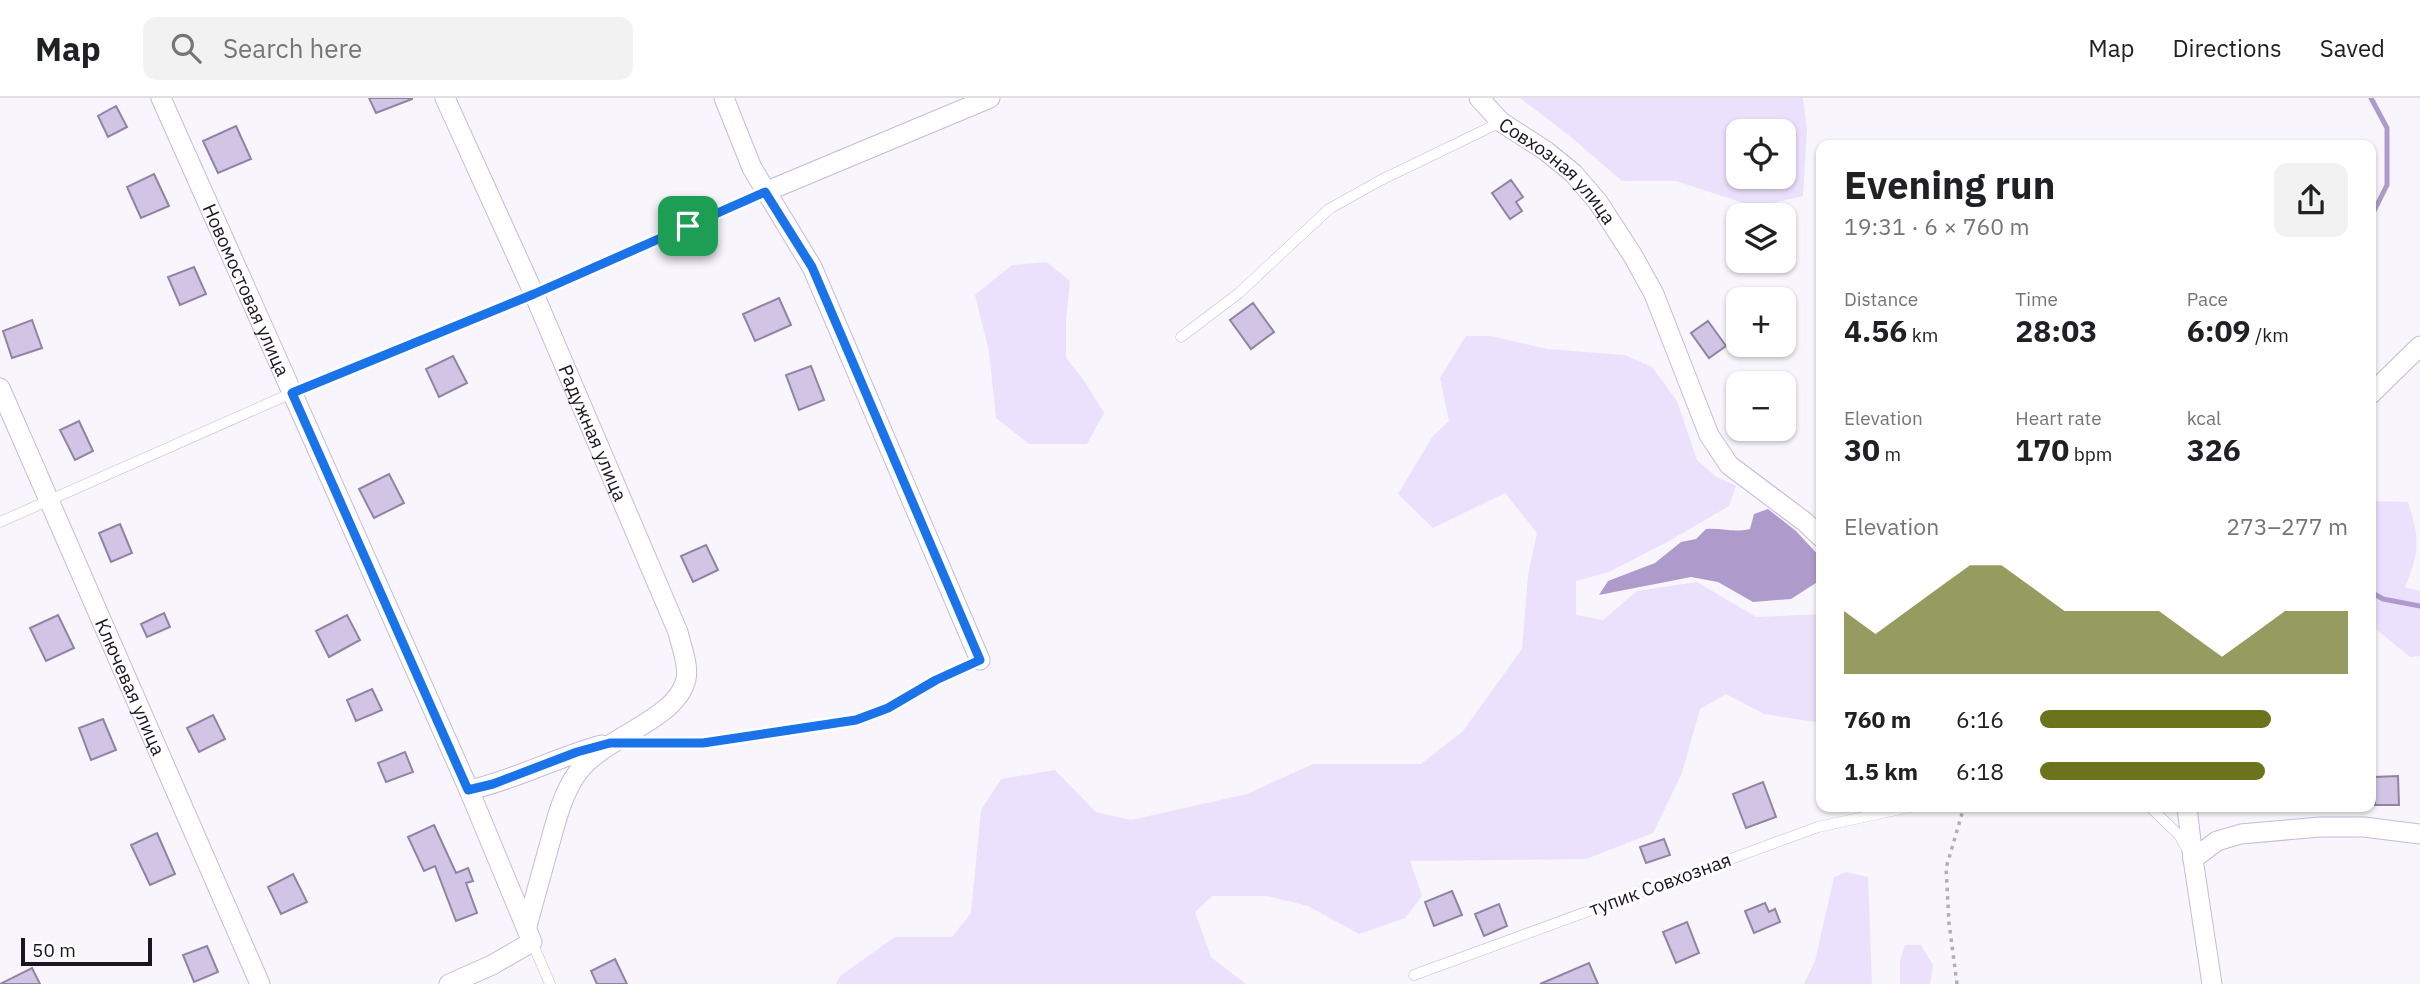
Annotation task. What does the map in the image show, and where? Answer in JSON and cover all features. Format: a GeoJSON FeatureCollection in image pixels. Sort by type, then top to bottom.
{"type":"FeatureCollection","features":[{"type":"Feature","properties":{"kind":"street","name":"Новомостовая улица"},"geometry":{"type":"LineString","coordinates":[[162,98],[529,934]]}},
{"type":"Feature","properties":{"kind":"street","name":"Радужная улица"},"geometry":{"type":"LineString","coordinates":[[445,98],[534,294],[678,632],[687,666],[686,679],[679,695],[657,716],[610,743]]}},
{"type":"Feature","properties":{"kind":"street"},"geometry":{"type":"LineString","coordinates":[[724,98],[752,169],[812,267],[980,660]]}},
{"type":"Feature","properties":{"kind":"street"},"geometry":{"type":"LineString","coordinates":[[765,192],[990,98]]}},
{"type":"Feature","properties":{"kind":"street"},"geometry":{"type":"LineString","coordinates":[[1479,98],[1501,122]]}},
{"type":"Feature","properties":{"kind":"street","name":"Совхозная улица"},"geometry":{"type":"LineString","coordinates":[[1501,122],[1573,173],[1598,202],[1654,294],[1709,435],[1729,465],[1816,532]]}},
{"type":"Feature","properties":{"kind":"street"},"geometry":{"type":"LineString","coordinates":[[2376,389],[2420,346]]}},
{"type":"Feature","properties":{"kind":"street","name":"Ключевая улица"},"geometry":{"type":"LineString","coordinates":[[0,388],[260,984]]}},
{"type":"Feature","properties":{"kind":"street"},"geometry":{"type":"LineString","coordinates":[[468,790],[493,784],[577,752],[610,743]]}},
{"type":"Feature","properties":{"kind":"street"},"geometry":{"type":"LineString","coordinates":[[449,984],[492,965],[529,934],[562,803],[575,776],[591,756],[610,743]]}},
{"type":"Feature","properties":{"kind":"street"},"geometry":{"type":"LineString","coordinates":[[2188,812],[2212,984]]}},
{"type":"Feature","properties":{"kind":"street"},"geometry":{"type":"LineString","coordinates":[[2193,859],[2217,841],[2241,834],[2320,827],[2364,827],[2420,834]]}},
{"type":"Feature","properties":{"kind":"lane","name":"Совхозная улица"},"geometry":{"type":"LineString","coordinates":[[1181,337],[1239,293],[1329,209],[1393,174],[1501,122]]}},
{"type":"Feature","properties":{"kind":"lane"},"geometry":{"type":"LineString","coordinates":[[0,522],[292,393],[534,294],[765,192]]}},
{"type":"Feature","properties":{"kind":"lane"},"geometry":{"type":"LineString","coordinates":[[610,743],[703,743],[856,720],[888,708],[936,680],[980,660]]}},
{"type":"Feature","properties":{"kind":"lane","name":"тупик Совхозная"},"geometry":{"type":"LineString","coordinates":[[1414,975],[1818,827],[1887,812]]}},
{"type":"Feature","properties":{"kind":"lane"},"geometry":{"type":"LineString","coordinates":[[2155,812],[2179,835],[2193,859]]}},
{"type":"Feature","properties":{"kind":"lane"},"geometry":{"type":"LineString","coordinates":[[529,934],[550,984]]}},
{"type":"Feature","properties":{"kind":"path"},"geometry":{"type":"LineString","coordinates":[[1957,984],[1949,923],[1947,867],[1963,812]]}},
{"type":"Feature","properties":{"kind":"shaded area"},"geometry":{"type":"Polygon","coordinates":[[[1520,98],[1803,98],[1807,130],[1803,196],[1773,203],[1744,203],[1676,181],[1622,181],[1520,98]]]}},
{"type":"Feature","properties":{"kind":"shaded area"},"geometry":{"type":"Polygon","coordinates":[[[1047,262],[1070,281],[1066,358],[1104,413],[1087,444],[1029,444],[996,418],[989,351],[975,295],[1012,265],[1047,262]]]}},
{"type":"Feature","properties":{"kind":"shaded area"},"geometry":{"type":"Polygon","coordinates":[[[1466,336],[1491,336],[1547,349],[1625,355],[1652,367],[1677,401],[1697,460],[1715,476],[1736,486],[1729,506],[1609,572],[1576,581],[1576,615],[1603,620],[1637,591],[1697,582],[1756,617],[1816,614],[1816,722],[1764,714],[1726,694],[1700,709],[1682,773],[1653,833],[1586,859],[1410,861],[1422,896],[1405,918],[1359,934],[1308,906],[1267,896],[1212,896],[1195,912],[1211,957],[1246,984],[836,984],[840,976],[895,937],[952,937],[971,913],[981,810],[1001,779],[1055,770],[1096,812],[1131,820],[1247,794],[1313,764],[1421,764],[1463,731],[1522,649],[1528,575],[1537,533],[1505,493],[1433,528],[1398,494],[1433,436],[1449,421],[1440,378],[1466,336]]]}},
{"type":"Feature","properties":{"kind":"shaded area"},"geometry":{"type":"Polygon","coordinates":[[[2376,501],[2408,502],[2415,526],[2416,554],[2405,587],[2420,591],[2420,656],[2410,657],[2376,629],[2376,501]]]}},
{"type":"Feature","properties":{"kind":"shaded area"},"geometry":{"type":"Polygon","coordinates":[[[1768,509],[1796,531],[1816,553],[1816,583],[1791,599],[1753,602],[1718,582],[1691,577],[1599,595],[1608,581],[1655,563],[1681,542],[1696,539],[1706,529],[1750,529],[1754,514],[1768,509]]]}},
{"type":"Feature","properties":{"kind":"shaded area"},"geometry":{"type":"Polygon","coordinates":[[[1846,872],[1868,877],[1872,984],[1804,984],[1815,961],[1834,877],[1846,872]]]}},
{"type":"Feature","properties":{"kind":"shaded area"},"geometry":{"type":"Polygon","coordinates":[[[1905,945],[1921,945],[1933,965],[1930,984],[1900,984],[1900,961],[1905,945]]]}},
{"type":"Feature","properties":{"kind":"building"},"geometry":{"type":"Polygon","coordinates":[[[369,98],[412,98],[412,99],[376,113],[369,98]]]}},
{"type":"Feature","properties":{"kind":"building"},"geometry":{"type":"Polygon","coordinates":[[[116,106],[127,127],[108,137],[98,116],[116,106]]]}},
{"type":"Feature","properties":{"kind":"building"},"geometry":{"type":"Polygon","coordinates":[[[236,126],[251,159],[218,173],[203,141],[236,126]]]}},
{"type":"Feature","properties":{"kind":"building"},"geometry":{"type":"Polygon","coordinates":[[[154,174],[169,206],[141,218],[127,187],[154,174]]]}},
{"type":"Feature","properties":{"kind":"building"},"geometry":{"type":"Polygon","coordinates":[[[1511,180],[1523,197],[1516,202],[1522,211],[1510,219],[1492,193],[1511,180]]]}},
{"type":"Feature","properties":{"kind":"building"},"geometry":{"type":"Polygon","coordinates":[[[194,267],[206,294],[180,305],[168,277],[194,267]]]}},
{"type":"Feature","properties":{"kind":"building"},"geometry":{"type":"Polygon","coordinates":[[[779,298],[791,325],[755,341],[743,314],[779,298]]]}},
{"type":"Feature","properties":{"kind":"building"},"geometry":{"type":"Polygon","coordinates":[[[1253,303],[1274,332],[1251,349],[1230,320],[1253,303]]]}},
{"type":"Feature","properties":{"kind":"building"},"geometry":{"type":"Polygon","coordinates":[[[32,320],[42,348],[12,358],[3,331],[32,320]]]}},
{"type":"Feature","properties":{"kind":"building"},"geometry":{"type":"Polygon","coordinates":[[[1708,321],[1726,346],[1709,358],[1691,333],[1708,321]]]}},
{"type":"Feature","properties":{"kind":"building"},"geometry":{"type":"Polygon","coordinates":[[[453,356],[467,383],[439,397],[426,369],[453,356]]]}},
{"type":"Feature","properties":{"kind":"building"},"geometry":{"type":"Polygon","coordinates":[[[811,366],[824,400],[799,410],[786,375],[811,366]]]}},
{"type":"Feature","properties":{"kind":"building"},"geometry":{"type":"Polygon","coordinates":[[[79,421],[93,451],[75,460],[60,430],[79,421]]]}},
{"type":"Feature","properties":{"kind":"building"},"geometry":{"type":"Polygon","coordinates":[[[389,474],[404,503],[374,518],[359,489],[389,474]]]}},
{"type":"Feature","properties":{"kind":"building"},"geometry":{"type":"Polygon","coordinates":[[[120,524],[132,553],[111,562],[99,533],[120,524]]]}},
{"type":"Feature","properties":{"kind":"building"},"geometry":{"type":"Polygon","coordinates":[[[706,545],[718,570],[693,582],[681,556],[706,545]]]}},
{"type":"Feature","properties":{"kind":"building"},"geometry":{"type":"Polygon","coordinates":[[[164,613],[170,627],[147,637],[141,624],[164,613]]]}},
{"type":"Feature","properties":{"kind":"building"},"geometry":{"type":"Polygon","coordinates":[[[58,615],[74,648],[46,661],[30,628],[58,615]]]}},
{"type":"Feature","properties":{"kind":"building"},"geometry":{"type":"Polygon","coordinates":[[[347,615],[360,640],[329,657],[316,631],[347,615]]]}},
{"type":"Feature","properties":{"kind":"building"},"geometry":{"type":"Polygon","coordinates":[[[372,689],[382,710],[356,721],[347,700],[372,689]]]}},
{"type":"Feature","properties":{"kind":"building"},"geometry":{"type":"Polygon","coordinates":[[[213,715],[225,739],[199,752],[187,728],[213,715]]]}},
{"type":"Feature","properties":{"kind":"building"},"geometry":{"type":"Polygon","coordinates":[[[103,719],[116,750],[91,760],[79,728],[103,719]]]}},
{"type":"Feature","properties":{"kind":"building"},"geometry":{"type":"Polygon","coordinates":[[[405,752],[413,772],[386,782],[378,763],[405,752]]]}},
{"type":"Feature","properties":{"kind":"building"},"geometry":{"type":"Polygon","coordinates":[[[2398,776],[2399,805],[2376,805],[2376,777],[2398,776]]]}},
{"type":"Feature","properties":{"kind":"building"},"geometry":{"type":"Polygon","coordinates":[[[1763,782],[1776,817],[1746,828],[1733,794],[1763,782]]]}},
{"type":"Feature","properties":{"kind":"building"},"geometry":{"type":"Polygon","coordinates":[[[434,825],[456,873],[468,868],[473,881],[466,883],[477,913],[456,921],[435,866],[424,871],[408,837],[434,825]]]}},
{"type":"Feature","properties":{"kind":"building"},"geometry":{"type":"Polygon","coordinates":[[[157,833],[175,874],[150,885],[131,845],[157,833]]]}},
{"type":"Feature","properties":{"kind":"building"},"geometry":{"type":"Polygon","coordinates":[[[1664,839],[1670,855],[1646,863],[1640,847],[1664,839]]]}},
{"type":"Feature","properties":{"kind":"building"},"geometry":{"type":"Polygon","coordinates":[[[293,874],[307,902],[281,914],[268,887],[293,874]]]}},
{"type":"Feature","properties":{"kind":"building"},"geometry":{"type":"Polygon","coordinates":[[[1452,891],[1462,915],[1434,926],[1425,902],[1452,891]]]}},
{"type":"Feature","properties":{"kind":"building"},"geometry":{"type":"Polygon","coordinates":[[[1765,903],[1769,912],[1775,909],[1780,922],[1754,933],[1745,911],[1765,903]]]}},
{"type":"Feature","properties":{"kind":"building"},"geometry":{"type":"Polygon","coordinates":[[[1499,904],[1507,926],[1484,936],[1475,914],[1499,904]]]}},
{"type":"Feature","properties":{"kind":"building"},"geometry":{"type":"Polygon","coordinates":[[[1687,922],[1699,953],[1676,963],[1663,932],[1687,922]]]}},
{"type":"Feature","properties":{"kind":"building"},"geometry":{"type":"Polygon","coordinates":[[[207,946],[218,972],[194,982],[183,955],[207,946]]]}},
{"type":"Feature","properties":{"kind":"building"},"geometry":{"type":"Polygon","coordinates":[[[615,959],[627,984],[597,984],[591,971],[615,959]]]}},
{"type":"Feature","properties":{"kind":"building"},"geometry":{"type":"Polygon","coordinates":[[[1589,963],[1598,984],[1540,984],[1589,963]]]}},
{"type":"Feature","properties":{"kind":"building"},"geometry":{"type":"Polygon","coordinates":[[[32,968],[40,984],[0,984],[32,968]]]}},
{"type":"Feature","properties":{"kind":"waterway"},"geometry":{"type":"LineString","coordinates":[[2371,98],[2387,128],[2387,185],[2376,207]]}},
{"type":"Feature","properties":{"kind":"waterway"},"geometry":{"type":"LineString","coordinates":[[2376,595],[2383,599],[2420,606]]}},
{"type":"Feature","properties":{"kind":"route"},"geometry":{"type":"LineString","coordinates":[[765,192],[812,267],[980,660],[936,680],[888,708],[856,720],[703,743],[610,743],[577,752],[493,784],[468,790],[292,393],[534,294],[688,226],[765,192]]}}]}
